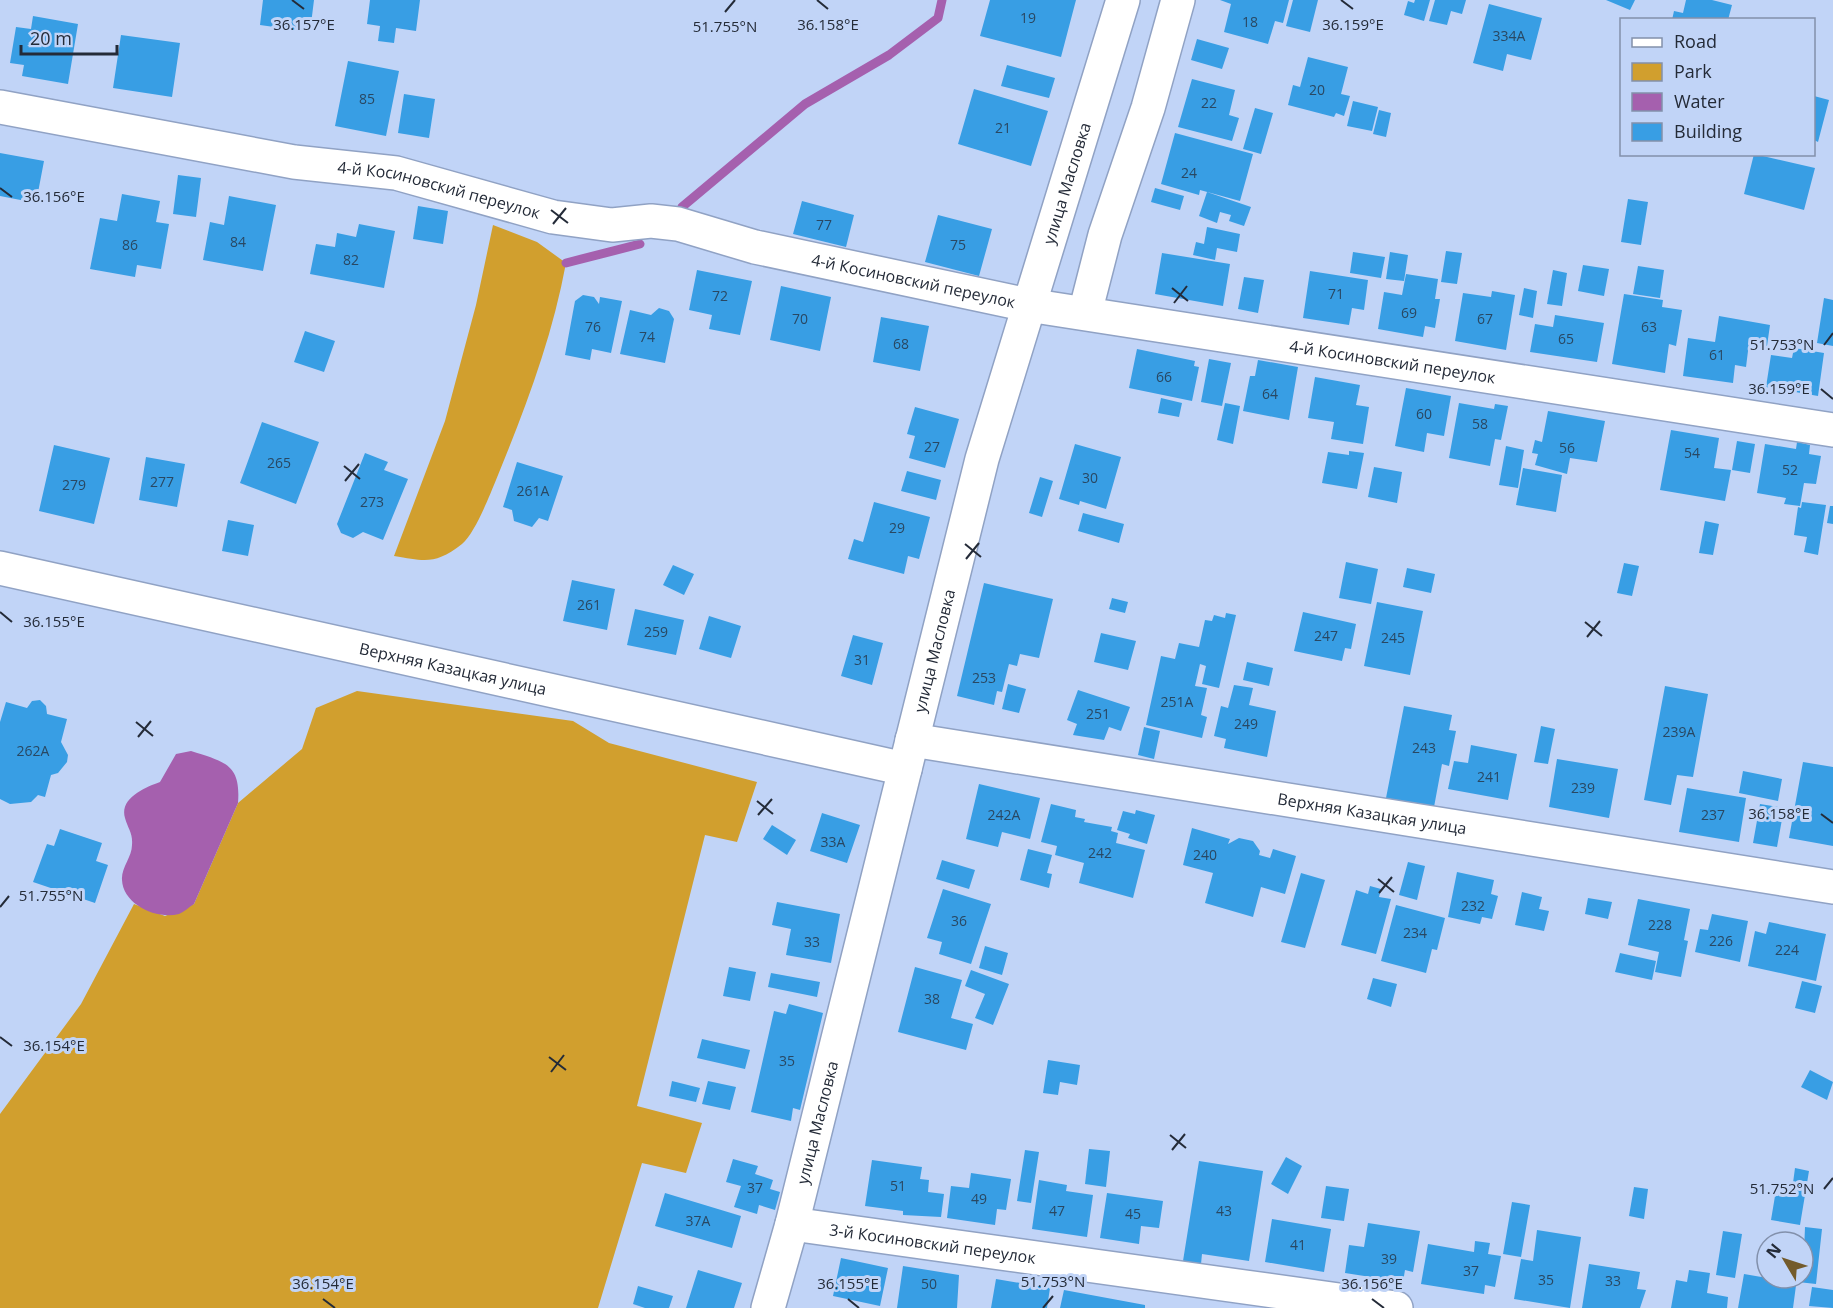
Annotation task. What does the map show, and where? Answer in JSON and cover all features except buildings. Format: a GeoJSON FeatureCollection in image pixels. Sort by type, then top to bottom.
{"type":"FeatureCollection","features":[{"type":"Feature","properties":{"kind":"street","name":"улица Масловка"},"geometry":{"type":"LineString","coordinates":[[768,1308],[792,1224],[982,459],[1123,0]]}},
{"type":"Feature","properties":{"kind":"street"},"geometry":{"type":"LineString","coordinates":[[1085,313],[1105,236],[1148,108],[1178,0]]}},
{"type":"Feature","properties":{"kind":"street","name":"4-й Косиновский переулок"},"geometry":{"type":"LineString","coordinates":[[0,107],[294,162],[396,173],[553,217],[612,225],[651,221],[678,224],[755,247],[1028,305],[1833,430]]}},
{"type":"Feature","properties":{"kind":"street","name":"Верхняя Казацкая улица"},"geometry":{"type":"LineString","coordinates":[[0,568],[909,754],[1833,887]]}},
{"type":"Feature","properties":{"kind":"street","name":"3-й Косиновский переулок"},"geometry":{"type":"LineString","coordinates":[[792,1224],[1396,1308]]}},
{"type":"Feature","properties":{"kind":"green space"},"geometry":{"type":"Polygon","coordinates":[[[493,225],[537,242],[566,263],[545,346],[496,480],[467,539],[453,551],[430,560],[394,556],[445,421],[476,305],[493,225]]]}},
{"type":"Feature","properties":{"kind":"green space"},"geometry":{"type":"Polygon","coordinates":[[[357,691],[573,721],[609,743],[757,782],[737,842],[705,835],[637,1106],[702,1123],[686,1173],[642,1163],[598,1308],[0,1308],[0,1114],[81,1004],[134,904],[165,916],[194,904],[238,803],[302,749],[316,708],[357,691]]]}},
{"type":"Feature","properties":{"kind":"water"},"geometry":{"type":"Polygon","coordinates":[[[191,751],[222,762],[233,772],[237,780],[238,803],[194,904],[179,914],[161,915],[134,903],[124,889],[122,876],[132,849],[132,841],[124,811],[135,794],[160,782],[176,754],[191,751]]]}},
{"type":"Feature","properties":{"kind":"waterway"},"geometry":{"type":"LineString","coordinates":[[682,207],[805,104],[889,55],[938,18],[942,0]]}},
{"type":"Feature","properties":{"kind":"waterway"},"geometry":{"type":"LineString","coordinates":[[566,263],[640,244]]}}]}
